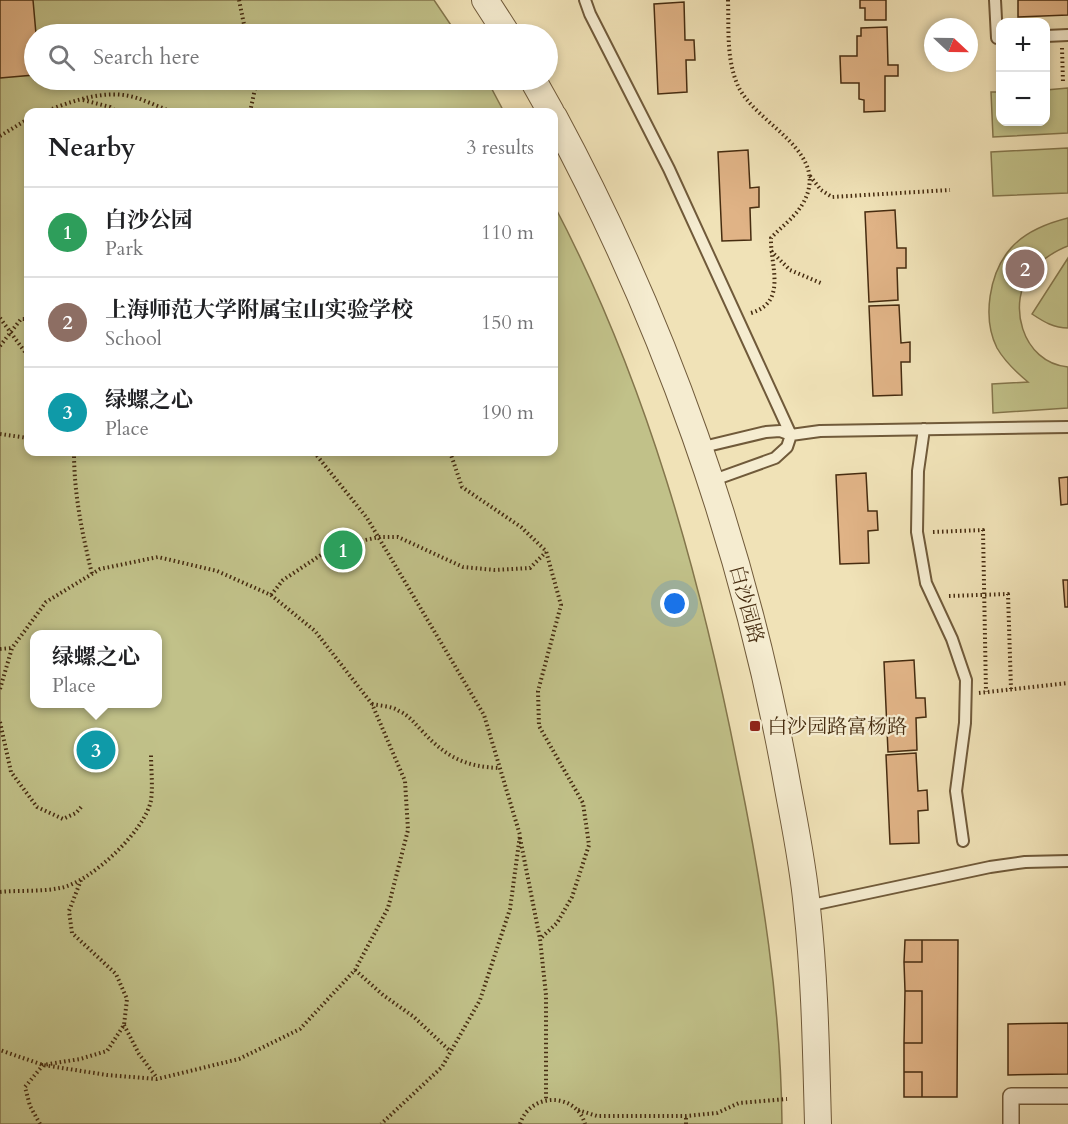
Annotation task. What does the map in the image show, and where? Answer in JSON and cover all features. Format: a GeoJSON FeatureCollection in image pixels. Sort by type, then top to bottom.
{"type":"FeatureCollection","features":[{"type":"Feature","properties":{"kind":"street"},"geometry":{"type":"LineString","coordinates":[[485,0],[501,24]]}},
{"type":"Feature","properties":{"kind":"street"},"geometry":{"type":"LineString","coordinates":[[539,90],[549,108]]}},
{"type":"Feature","properties":{"kind":"street","name":"白沙园路"},"geometry":{"type":"LineString","coordinates":[[558,125],[627,265],[699,448],[729,535],[758,645],[776,725],[807,906],[816,1023],[818,1124]]}},
{"type":"Feature","properties":{"kind":"street"},"geometry":{"type":"LineString","coordinates":[[1011,1124],[1011,1096],[1068,1096]]}},
{"type":"Feature","properties":{"kind":"lane"},"geometry":{"type":"LineString","coordinates":[[585,0],[669,169],[739,317],[791,435],[787,447],[775,458],[710,481]]}},
{"type":"Feature","properties":{"kind":"lane"},"geometry":{"type":"LineString","coordinates":[[995,0],[996,19]]}},
{"type":"Feature","properties":{"kind":"lane"},"geometry":{"type":"LineString","coordinates":[[1050,36],[1065,35]]}},
{"type":"Feature","properties":{"kind":"lane"},"geometry":{"type":"LineString","coordinates":[[699,448],[766,432],[780,431],[791,435],[820,431],[1068,427]]}},
{"type":"Feature","properties":{"kind":"lane"},"geometry":{"type":"LineString","coordinates":[[924,429],[918,471],[917,532],[926,583],[952,639],[966,680],[965,723],[957,791],[963,841]]}},
{"type":"Feature","properties":{"kind":"lane"},"geometry":{"type":"LineString","coordinates":[[807,906],[990,867],[1025,862],[1068,861]]}},
{"type":"Feature","properties":{"kind":"path"},"geometry":{"type":"LineString","coordinates":[[239,0],[244,24]]}},
{"type":"Feature","properties":{"kind":"path"},"geometry":{"type":"LineString","coordinates":[[728,0],[730,60],[739,87],[754,108],[807,161],[810,175],[809,188],[803,204],[771,238],[771,251],[776,270],[772,296],[760,310],[739,317]]}},
{"type":"Feature","properties":{"kind":"path"},"geometry":{"type":"LineString","coordinates":[[1063,82],[1065,35]]}},
{"type":"Feature","properties":{"kind":"path"},"geometry":{"type":"LineString","coordinates":[[251,108],[255,90]]}},
{"type":"Feature","properties":{"kind":"path"},"geometry":{"type":"LineString","coordinates":[[57,108],[100,95],[135,97],[163,108]]}},
{"type":"Feature","properties":{"kind":"path"},"geometry":{"type":"LineString","coordinates":[[82,100],[111,108]]}},
{"type":"Feature","properties":{"kind":"path"},"geometry":{"type":"LineString","coordinates":[[0,136],[24,121]]}},
{"type":"Feature","properties":{"kind":"path"},"geometry":{"type":"LineString","coordinates":[[810,175],[821,190],[832,196],[950,190]]}},
{"type":"Feature","properties":{"kind":"path"},"geometry":{"type":"LineString","coordinates":[[771,251],[790,270],[823,284]]}},
{"type":"Feature","properties":{"kind":"path"},"geometry":{"type":"LineString","coordinates":[[0,318],[24,350]]}},
{"type":"Feature","properties":{"kind":"path"},"geometry":{"type":"LineString","coordinates":[[0,346],[10,331],[24,320]]}},
{"type":"Feature","properties":{"kind":"path"},"geometry":{"type":"LineString","coordinates":[[0,434],[24,437]]}},
{"type":"Feature","properties":{"kind":"path"},"geometry":{"type":"LineString","coordinates":[[74,456],[74,484],[92,574]]}},
{"type":"Feature","properties":{"kind":"path"},"geometry":{"type":"LineString","coordinates":[[317,456],[367,518],[484,715],[519,836],[540,939],[546,995],[546,1100]]}},
{"type":"Feature","properties":{"kind":"path"},"geometry":{"type":"LineString","coordinates":[[451,456],[462,487],[521,527],[546,551],[561,605],[538,692],[539,726],[583,802],[589,845],[572,897],[557,923],[540,939]]}},
{"type":"Feature","properties":{"kind":"path"},"geometry":{"type":"LineString","coordinates":[[917,532],[983,530],[986,692]]}},
{"type":"Feature","properties":{"kind":"path"},"geometry":{"type":"LineString","coordinates":[[271,595],[283,580],[333,547],[379,537],[398,537],[463,567],[495,570],[530,568],[546,551]]}},
{"type":"Feature","properties":{"kind":"path"},"geometry":{"type":"LineString","coordinates":[[0,690],[12,648],[46,602],[100,569],[158,557],[217,571],[271,595],[315,631],[372,704],[405,781],[408,830],[388,909],[354,970],[300,1029],[238,1059],[157,1078],[107,1075],[43,1065],[0,1050]]}},
{"type":"Feature","properties":{"kind":"path"},"geometry":{"type":"LineString","coordinates":[[932,596],[1008,594],[1011,689]]}},
{"type":"Feature","properties":{"kind":"path"},"geometry":{"type":"LineString","coordinates":[[0,649],[12,648]]}},
{"type":"Feature","properties":{"kind":"path"},"geometry":{"type":"LineString","coordinates":[[966,694],[1068,683]]}},
{"type":"Feature","properties":{"kind":"path"},"geometry":{"type":"LineString","coordinates":[[372,704],[397,709],[410,717],[424,734],[453,758],[479,768],[500,768]]}},
{"type":"Feature","properties":{"kind":"path"},"geometry":{"type":"LineString","coordinates":[[0,722],[11,772],[37,807],[63,819],[76,813],[83,805]]}},
{"type":"Feature","properties":{"kind":"path"},"geometry":{"type":"LineString","coordinates":[[0,892],[62,888],[81,880],[106,862],[139,826],[151,802],[151,754]]}},
{"type":"Feature","properties":{"kind":"path"},"geometry":{"type":"LineString","coordinates":[[381,1124],[442,1067],[480,1000],[510,909],[519,836]]}},
{"type":"Feature","properties":{"kind":"path"},"geometry":{"type":"LineString","coordinates":[[40,1124],[30,1106],[25,1087],[43,1065],[80,1059],[107,1051],[124,1025],[127,999],[116,974],[72,933],[69,910],[81,880]]}},
{"type":"Feature","properties":{"kind":"path"},"geometry":{"type":"LineString","coordinates":[[354,970],[414,1017],[450,1051]]}},
{"type":"Feature","properties":{"kind":"path"},"geometry":{"type":"LineString","coordinates":[[124,1025],[139,1054],[157,1078]]}},
{"type":"Feature","properties":{"kind":"path"},"geometry":{"type":"LineString","coordinates":[[520,1124],[527,1111],[546,1100],[558,1099],[578,1110],[597,1116],[686,1116],[717,1113],[739,1103],[787,1099]]}},
{"type":"Feature","properties":{"kind":"path"},"geometry":{"type":"LineString","coordinates":[[578,1110],[585,1124]]}},
{"type":"Feature","properties":{"kind":"path"},"geometry":{"type":"LineString","coordinates":[[686,1116],[686,1124]]}},
{"type":"Feature","properties":{"kind":"green space"},"geometry":{"type":"Polygon","coordinates":[[[0,0],[434,0],[450,24],[24,24],[24,90],[492,90],[502,108],[24,108],[24,456],[558,456],[558,213],[587,272],[643,409],[687,551],[706,623],[738,768],[769,945],[778,1034],[782,1124],[0,1124],[0,0]]]}},
{"type":"Feature","properties":{"kind":"green space"},"geometry":{"type":"Polygon","coordinates":[[[1068,88],[1068,133],[993,137],[991,92],[996,92],[996,126],[1050,126],[1050,90],[1068,88]]]}},
{"type":"Feature","properties":{"kind":"green space"},"geometry":{"type":"Polygon","coordinates":[[[1068,148],[1068,193],[993,196],[991,152],[1068,148]]]}},
{"type":"Feature","properties":{"kind":"green space"},"geometry":{"type":"Polygon","coordinates":[[[1068,218],[1068,246],[1049,256],[1033,269],[1020,298],[1020,313],[1029,343],[1039,355],[1052,363],[1068,367],[1068,408],[993,413],[992,384],[1028,382],[1004,358],[992,336],[990,296],[997,270],[1003,258],[1023,237],[1045,225],[1068,218]]]}},
{"type":"Feature","properties":{"kind":"green space"},"geometry":{"type":"Polygon","coordinates":[[[1068,258],[1068,328],[1049,324],[1032,314],[1068,258]]]}},
{"type":"Feature","properties":{"kind":"building"},"geometry":{"type":"Polygon","coordinates":[[[0,0],[33,0],[35,24],[24,24],[24,76],[0,78],[0,0]]]}},
{"type":"Feature","properties":{"kind":"building"},"geometry":{"type":"Polygon","coordinates":[[[860,0],[886,0],[886,20],[865,20],[865,8],[860,8],[860,0]]]}},
{"type":"Feature","properties":{"kind":"building"},"geometry":{"type":"Polygon","coordinates":[[[1018,0],[1068,0],[1068,15],[1018,17],[1018,0]]]}},
{"type":"Feature","properties":{"kind":"building"},"geometry":{"type":"Polygon","coordinates":[[[684,2],[685,40],[694,40],[695,60],[686,60],[687,92],[658,94],[654,4],[684,2]]]}},
{"type":"Feature","properties":{"kind":"building"},"geometry":{"type":"Polygon","coordinates":[[[887,27],[888,65],[898,65],[898,76],[885,76],[885,111],[864,112],[864,100],[859,99],[859,83],[841,83],[840,56],[857,56],[857,36],[861,36],[861,28],[887,27]]]}},
{"type":"Feature","properties":{"kind":"building"},"geometry":{"type":"Polygon","coordinates":[[[748,150],[750,188],[759,187],[759,207],[750,208],[751,240],[722,241],[718,152],[748,150]]]}},
{"type":"Feature","properties":{"kind":"building"},"geometry":{"type":"Polygon","coordinates":[[[895,210],[897,248],[906,248],[906,268],[897,268],[898,300],[869,302],[865,212],[895,210]]]}},
{"type":"Feature","properties":{"kind":"building"},"geometry":{"type":"Polygon","coordinates":[[[899,305],[901,343],[910,342],[910,362],[901,362],[902,395],[873,396],[869,306],[899,305]]]}},
{"type":"Feature","properties":{"kind":"building"},"geometry":{"type":"Polygon","coordinates":[[[866,473],[868,511],[877,511],[878,530],[868,531],[869,563],[840,564],[836,475],[866,473]]]}},
{"type":"Feature","properties":{"kind":"building"},"geometry":{"type":"Polygon","coordinates":[[[1068,477],[1068,504],[1061,505],[1059,478],[1068,477]]]}},
{"type":"Feature","properties":{"kind":"building"},"geometry":{"type":"Polygon","coordinates":[[[1063,580],[1068,580],[1068,607],[1065,607],[1063,580]]]}},
{"type":"Feature","properties":{"kind":"building"},"geometry":{"type":"Polygon","coordinates":[[[914,660],[916,698],[925,698],[926,717],[916,718],[917,750],[888,752],[884,662],[914,660]]]}},
{"type":"Feature","properties":{"kind":"building"},"geometry":{"type":"Polygon","coordinates":[[[916,753],[918,791],[927,790],[928,810],[918,811],[919,843],[890,844],[886,755],[916,753]]]}},
{"type":"Feature","properties":{"kind":"building"},"geometry":{"type":"Polygon","coordinates":[[[905,940],[922,940],[922,962],[904,962],[905,940]]]}},
{"type":"Feature","properties":{"kind":"building"},"geometry":{"type":"Polygon","coordinates":[[[922,940],[958,940],[957,1097],[922,1097],[922,1072],[904,1072],[904,1043],[922,1043],[922,991],[905,991],[904,962],[922,962],[922,940]]]}},
{"type":"Feature","properties":{"kind":"building"},"geometry":{"type":"Polygon","coordinates":[[[905,991],[922,991],[922,1043],[904,1043],[905,991]]]}},
{"type":"Feature","properties":{"kind":"building"},"geometry":{"type":"Polygon","coordinates":[[[1068,1023],[1068,1074],[1008,1075],[1008,1024],[1068,1023]]]}},
{"type":"Feature","properties":{"kind":"building"},"geometry":{"type":"Polygon","coordinates":[[[904,1072],[922,1072],[922,1097],[904,1097],[904,1072]]]}},
{"type":"Feature","properties":{"kind":"place","name":"上海师范大学附属宝山实验学校"},"geometry":{"type":"Point","coordinates":[1025,269]}},
{"type":"Feature","properties":{"kind":"place","name":"白沙公园"},"geometry":{"type":"Point","coordinates":[343,550]}},
{"type":"Feature","properties":{"kind":"place","name":"白沙园路富杨路"},"geometry":{"type":"Point","coordinates":[755,726]}},
{"type":"Feature","properties":{"kind":"place","name":"绿螺之心"},"geometry":{"type":"Point","coordinates":[96,750]}}]}
